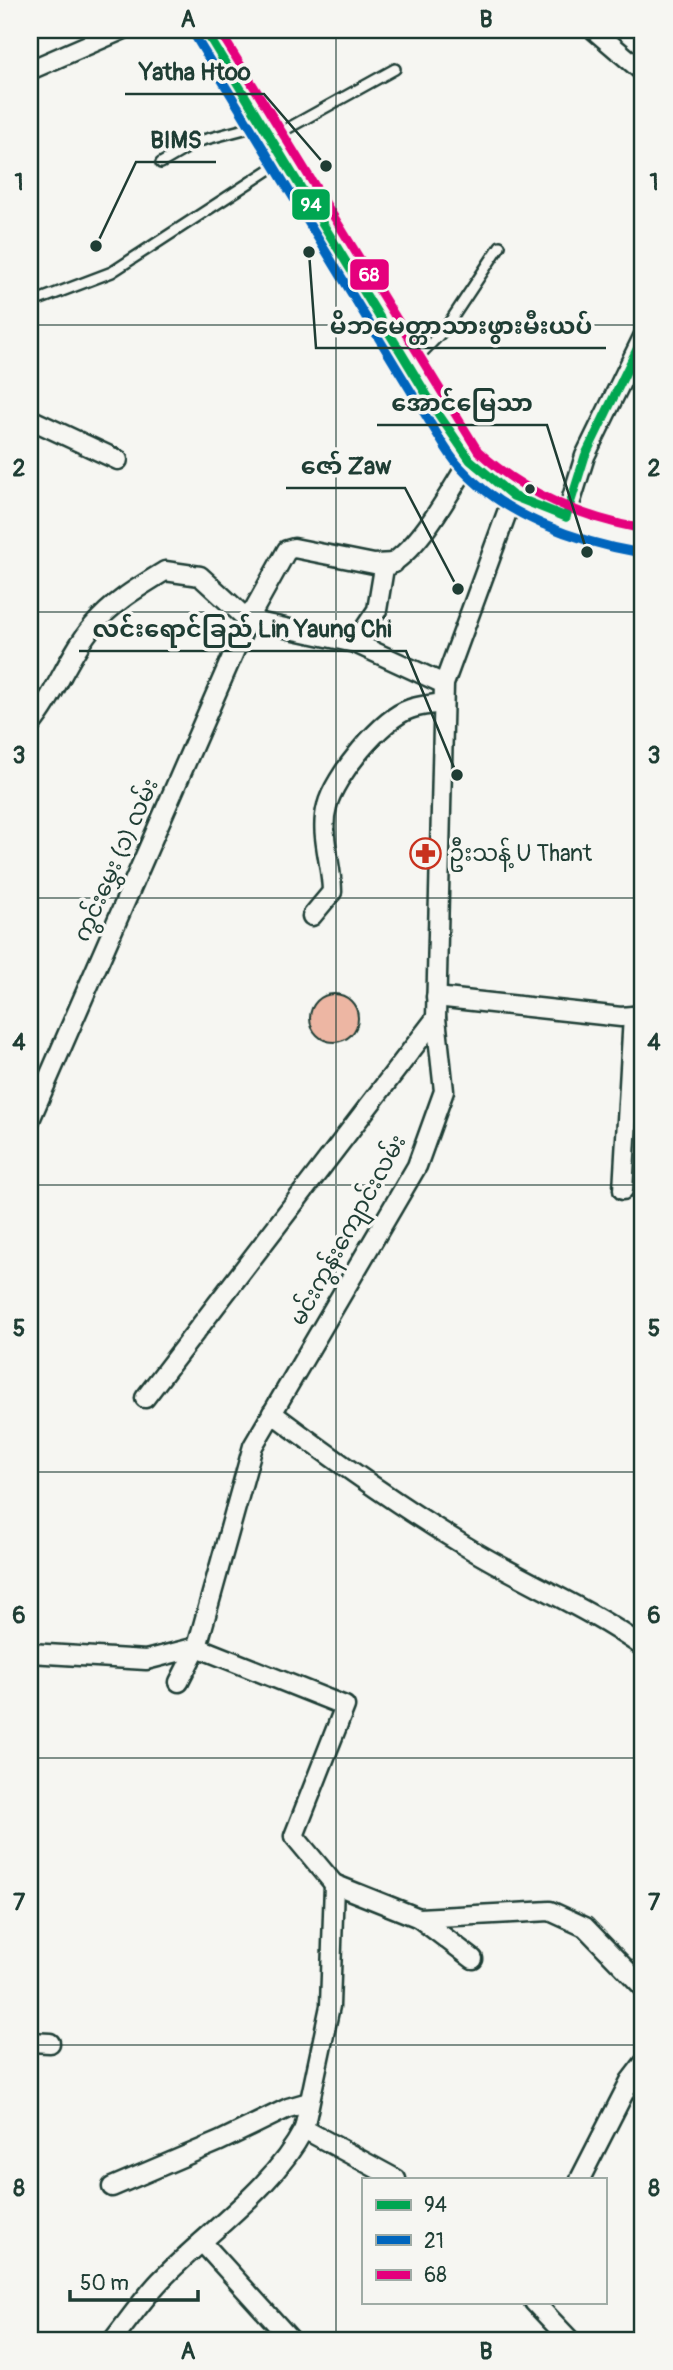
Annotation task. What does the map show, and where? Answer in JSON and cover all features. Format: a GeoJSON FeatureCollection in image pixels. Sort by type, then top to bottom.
{"type":"FeatureCollection","features":[{"type":"Feature","properties":{"kind":"main road"},"geometry":{"type":"LineString","coordinates":[[205,30],[409,366],[470,460],[513,496],[616,538],[643,541]]}},
{"type":"Feature","properties":{"kind":"street"},"geometry":{"type":"LineString","coordinates":[[30,70],[122,30]]}},
{"type":"Feature","properties":{"kind":"street"},"geometry":{"type":"LineString","coordinates":[[594,30],[643,72]]}},
{"type":"Feature","properties":{"kind":"street"},"geometry":{"type":"LineString","coordinates":[[566,517],[585,456],[643,337]]}},
{"type":"Feature","properties":{"kind":"street"},"geometry":{"type":"LineString","coordinates":[[30,419],[118,460]]}},
{"type":"Feature","properties":{"kind":"street"},"geometry":{"type":"LineString","coordinates":[[355,643],[377,610],[384,568],[394,563],[429,524],[470,460]]}},
{"type":"Feature","properties":{"kind":"street","name":"မင်းကွန်းကျောင်းလမ်း"},"geometry":{"type":"LineString","coordinates":[[179,1682],[197,1647],[253,1446],[417,1166],[444,1091],[436,997],[444,684],[513,496]]}},
{"type":"Feature","properties":{"kind":"street","name":"ကွင်းမွှေး (၁) လမ်း"},"geometry":{"type":"LineString","coordinates":[[30,1120],[247,620],[290,548],[374,564],[394,563]]}},
{"type":"Feature","properties":{"kind":"street"},"geometry":{"type":"LineString","coordinates":[[30,726],[47,705],[91,628],[120,600],[165,571],[200,576],[247,620],[355,643],[444,684]]}},
{"type":"Feature","properties":{"kind":"street"},"geometry":{"type":"LineString","coordinates":[[312,916],[332,892],[332,874],[324,841],[327,806],[340,779],[363,748],[391,720],[409,709],[442,703]]}},
{"type":"Feature","properties":{"kind":"street"},"geometry":{"type":"LineString","coordinates":[[436,997],[621,1017],[638,1015],[623,1190]]}},
{"type":"Feature","properties":{"kind":"street"},"geometry":{"type":"LineString","coordinates":[[145,1398],[436,1018]]}},
{"type":"Feature","properties":{"kind":"street"},"geometry":{"type":"LineString","coordinates":[[272,1413],[340,1465],[463,1545],[606,1620],[643,1647]]}},
{"type":"Feature","properties":{"kind":"street"},"geometry":{"type":"LineString","coordinates":[[30,1653],[146,1660],[197,1647],[345,1706],[294,1836],[334,1884],[419,1918],[473,1959]]}},
{"type":"Feature","properties":{"kind":"street"},"geometry":{"type":"LineString","coordinates":[[113,2340],[159,2282],[241,2206],[295,2146],[304,2129],[330,2006],[334,1884]]}},
{"type":"Feature","properties":{"kind":"street"},"geometry":{"type":"LineString","coordinates":[[419,1918],[550,1911],[585,1927],[643,1987]]}},
{"type":"Feature","properties":{"kind":"street"},"geometry":{"type":"LineString","coordinates":[[30,2042],[50,2043]]}},
{"type":"Feature","properties":{"kind":"street"},"geometry":{"type":"LineString","coordinates":[[581,2178],[630,2081],[643,2064]]}},
{"type":"Feature","properties":{"kind":"street"},"geometry":{"type":"LineString","coordinates":[[113,2186],[220,2141],[288,2108],[309,2102]]}},
{"type":"Feature","properties":{"kind":"street"},"geometry":{"type":"LineString","coordinates":[[304,2129],[394,2178]]}},
{"type":"Feature","properties":{"kind":"street"},"geometry":{"type":"LineString","coordinates":[[202,2242],[291,2340]]}},
{"type":"Feature","properties":{"kind":"street"},"geometry":{"type":"LineString","coordinates":[[536,2304],[570,2340]]}},
{"type":"Feature","properties":{"kind":"lane"},"geometry":{"type":"LineString","coordinates":[[30,294],[41,299],[112,272],[267,134],[395,69]]}},
{"type":"Feature","properties":{"kind":"lane"},"geometry":{"type":"LineString","coordinates":[[162,163],[199,141],[267,134]]}},
{"type":"Feature","properties":{"kind":"lane"},"geometry":{"type":"LineString","coordinates":[[409,366],[445,329],[499,246]]}},
{"type":"Feature","properties":{"kind":"building"},"geometry":{"type":"Polygon","coordinates":[[[334,994],[351,1001],[358,1018],[351,1035],[334,1042],[317,1035],[310,1018],[317,1001],[334,994]]]}},
{"type":"Feature","properties":{"kind":"transit line","name":"94"},"geometry":{"type":"LineString","coordinates":[[205,30],[439,415],[470,460],[513,496],[566,517]]}},
{"type":"Feature","properties":{"kind":"transit line","name":"68"},"geometry":{"type":"LineString","coordinates":[[219,30],[478,451],[514,479],[555,502],[598,518],[643,529]]}},
{"type":"Feature","properties":{"kind":"transit line","name":"21"},"geometry":{"type":"LineString","coordinates":[[195,36],[443,444],[459,466],[497,499],[542,524],[592,542],[641,553]]}},
{"type":"Feature","properties":{"kind":"transit line","name":"94"},"geometry":{"type":"LineString","coordinates":[[566,517],[585,456],[643,337]]}},
{"type":"Feature","properties":{"kind":"place","name":"Yatha Htoo"},"geometry":{"type":"Point","coordinates":[326,166]}},
{"type":"Feature","properties":{"kind":"place","name":"BIMS"},"geometry":{"type":"Point","coordinates":[96,246]}},
{"type":"Feature","properties":{"kind":"place","name":"မိဘမေတ္တာသားဖွားမီးယပ်"},"geometry":{"type":"Point","coordinates":[309,252]}},
{"type":"Feature","properties":{"kind":"place","name":"အောင်မြေသာ"},"geometry":{"type":"Point","coordinates":[587,552]}},
{"type":"Feature","properties":{"kind":"place","name":"ဇော် Zaw"},"geometry":{"type":"Point","coordinates":[458,589]}},
{"type":"Feature","properties":{"kind":"place","name":"လင်းရောင်ခြည် Lin Yaung Chi"},"geometry":{"type":"Point","coordinates":[457,775]}},
{"type":"Feature","properties":{"kind":"place","name":"ဦးသန့် U Thant"},"geometry":{"type":"Point","coordinates":[426,853]}}]}
